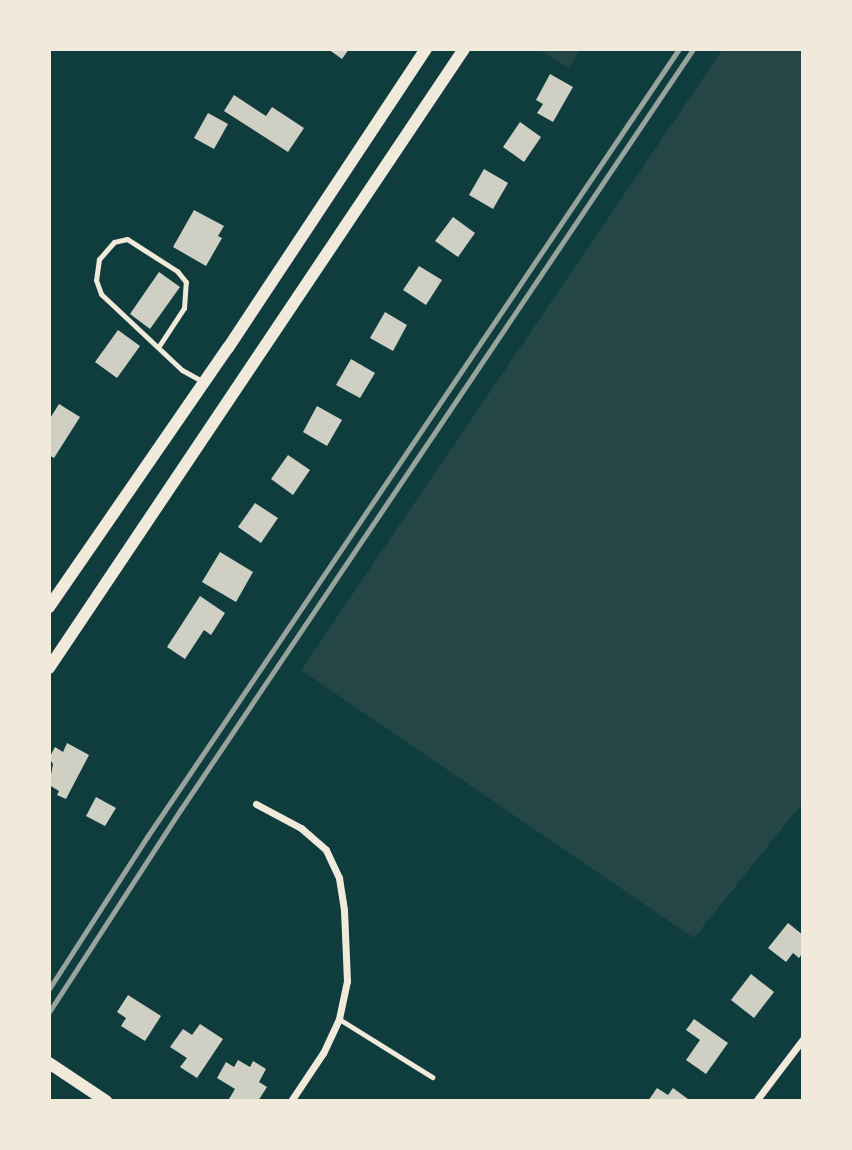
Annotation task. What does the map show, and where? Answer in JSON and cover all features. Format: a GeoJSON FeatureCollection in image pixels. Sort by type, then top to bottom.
{"type":"FeatureCollection","features":[{"type":"Feature","properties":{"kind":"street"},"geometry":{"type":"LineString","coordinates":[[49,607],[204,383],[426,49]]}},
{"type":"Feature","properties":{"kind":"street"},"geometry":{"type":"LineString","coordinates":[[50,664],[464,49]]}},
{"type":"Feature","properties":{"kind":"street"},"geometry":{"type":"LineString","coordinates":[[256,804],[300,828],[326,849],[339,878],[347,946],[347,981],[339,1019],[323,1053],[291,1101]]}},
{"type":"Feature","properties":{"kind":"street"},"geometry":{"type":"LineString","coordinates":[[756,1101],[803,1039]]}},
{"type":"Feature","properties":{"kind":"street"},"geometry":{"type":"LineString","coordinates":[[49,1063],[106,1101]]}},
{"type":"Feature","properties":{"kind":"lane"},"geometry":{"type":"LineString","coordinates":[[159,346],[184,308],[186,282],[177,271],[128,239],[114,242],[99,259],[96,280],[102,294],[182,370],[204,383]]}},
{"type":"Feature","properties":{"kind":"lane"},"geometry":{"type":"LineString","coordinates":[[339,1019],[432,1077]]}},
{"type":"Feature","properties":{"kind":"shaded area"},"geometry":{"type":"Polygon","coordinates":[[[539,49],[581,49],[568,68],[539,49]]]}},
{"type":"Feature","properties":{"kind":"shaded area"},"geometry":{"type":"Polygon","coordinates":[[[723,49],[803,49],[803,802],[694,938],[301,670],[723,49]]]}},
{"type":"Feature","properties":{"kind":"building"},"geometry":{"type":"Polygon","coordinates":[[[328,49],[349,49],[342,59],[328,49]]]}},
{"type":"Feature","properties":{"kind":"building"},"geometry":{"type":"Polygon","coordinates":[[[550,74],[573,87],[553,122],[537,113],[543,104],[536,100],[550,74]]]}},
{"type":"Feature","properties":{"kind":"building"},"geometry":{"type":"Polygon","coordinates":[[[234,95],[266,116],[272,107],[304,128],[288,152],[224,111],[234,95]]]}},
{"type":"Feature","properties":{"kind":"building"},"geometry":{"type":"Polygon","coordinates":[[[208,113],[228,124],[214,149],[194,138],[208,113]]]}},
{"type":"Feature","properties":{"kind":"building"},"geometry":{"type":"Polygon","coordinates":[[[520,122],[541,137],[524,162],[503,147],[520,122]]]}},
{"type":"Feature","properties":{"kind":"building"},"geometry":{"type":"Polygon","coordinates":[[[484,169],[508,183],[493,209],[469,195],[484,169]]]}},
{"type":"Feature","properties":{"kind":"building"},"geometry":{"type":"Polygon","coordinates":[[[194,210],[224,226],[218,236],[222,238],[206,266],[173,247],[194,210]]]}},
{"type":"Feature","properties":{"kind":"building"},"geometry":{"type":"Polygon","coordinates":[[[453,217],[475,233],[458,257],[435,241],[453,217]]]}},
{"type":"Feature","properties":{"kind":"building"},"geometry":{"type":"Polygon","coordinates":[[[419,266],[442,280],[426,305],[403,290],[419,266]]]}},
{"type":"Feature","properties":{"kind":"building"},"geometry":{"type":"Polygon","coordinates":[[[159,272],[180,287],[150,329],[130,314],[159,272]]]}},
{"type":"Feature","properties":{"kind":"building"},"geometry":{"type":"Polygon","coordinates":[[[385,312],[407,325],[393,351],[370,338],[385,312]]]}},
{"type":"Feature","properties":{"kind":"building"},"geometry":{"type":"Polygon","coordinates":[[[118,330],[140,346],[117,378],[95,362],[118,330]]]}},
{"type":"Feature","properties":{"kind":"building"},"geometry":{"type":"Polygon","coordinates":[[[351,359],[375,373],[360,398],[336,385],[351,359]]]}},
{"type":"Feature","properties":{"kind":"building"},"geometry":{"type":"Polygon","coordinates":[[[59,404],[80,417],[54,458],[49,455],[49,420],[59,404]]]}},
{"type":"Feature","properties":{"kind":"building"},"geometry":{"type":"Polygon","coordinates":[[[317,406],[342,420],[327,446],[303,432],[317,406]]]}},
{"type":"Feature","properties":{"kind":"building"},"geometry":{"type":"Polygon","coordinates":[[[288,455],[310,470],[293,495],[271,479],[288,455]]]}},
{"type":"Feature","properties":{"kind":"building"},"geometry":{"type":"Polygon","coordinates":[[[255,503],[278,518],[261,543],[238,527],[255,503]]]}},
{"type":"Feature","properties":{"kind":"building"},"geometry":{"type":"Polygon","coordinates":[[[220,552],[253,572],[236,602],[202,582],[220,552]]]}},
{"type":"Feature","properties":{"kind":"building"},"geometry":{"type":"Polygon","coordinates":[[[200,596],[225,613],[211,635],[204,630],[185,659],[167,647],[200,596]]]}},
{"type":"Feature","properties":{"kind":"building"},"geometry":{"type":"Polygon","coordinates":[[[67,743],[89,755],[66,799],[57,795],[59,791],[49,785],[53,764],[49,758],[55,747],[63,752],[67,743]]]}},
{"type":"Feature","properties":{"kind":"building"},"geometry":{"type":"Polygon","coordinates":[[[96,797],[116,808],[105,826],[86,816],[96,797]]]}},
{"type":"Feature","properties":{"kind":"building"},"geometry":{"type":"Polygon","coordinates":[[[788,923],[803,935],[803,952],[799,958],[793,953],[786,962],[768,948],[788,923]]]}},
{"type":"Feature","properties":{"kind":"building"},"geometry":{"type":"Polygon","coordinates":[[[751,974],[774,992],[754,1018],[731,1000],[751,974]]]}},
{"type":"Feature","properties":{"kind":"building"},"geometry":{"type":"Polygon","coordinates":[[[128,995],[161,1016],[145,1041],[121,1026],[126,1018],[117,1012],[128,995]]]}},
{"type":"Feature","properties":{"kind":"building"},"geometry":{"type":"Polygon","coordinates":[[[694,1019],[728,1043],[706,1074],[686,1060],[700,1040],[686,1030],[694,1019]]]}},
{"type":"Feature","properties":{"kind":"building"},"geometry":{"type":"Polygon","coordinates":[[[200,1024],[223,1039],[197,1078],[180,1067],[187,1058],[170,1047],[183,1029],[192,1035],[200,1024]]]}},
{"type":"Feature","properties":{"kind":"building"},"geometry":{"type":"Polygon","coordinates":[[[238,1060],[250,1067],[253,1061],[266,1069],[259,1082],[267,1087],[258,1101],[232,1101],[229,1099],[235,1089],[217,1078],[226,1062],[234,1067],[238,1060]]]}},
{"type":"Feature","properties":{"kind":"building"},"geometry":{"type":"Polygon","coordinates":[[[657,1088],[668,1095],[673,1088],[688,1099],[648,1101],[657,1088]]]}},
{"type":"Feature","properties":{"kind":"railway"},"geometry":{"type":"LineString","coordinates":[[49,989],[147,837],[679,49]]}},
{"type":"Feature","properties":{"kind":"railway"},"geometry":{"type":"LineString","coordinates":[[49,1012],[181,809],[693,49]]}}]}
